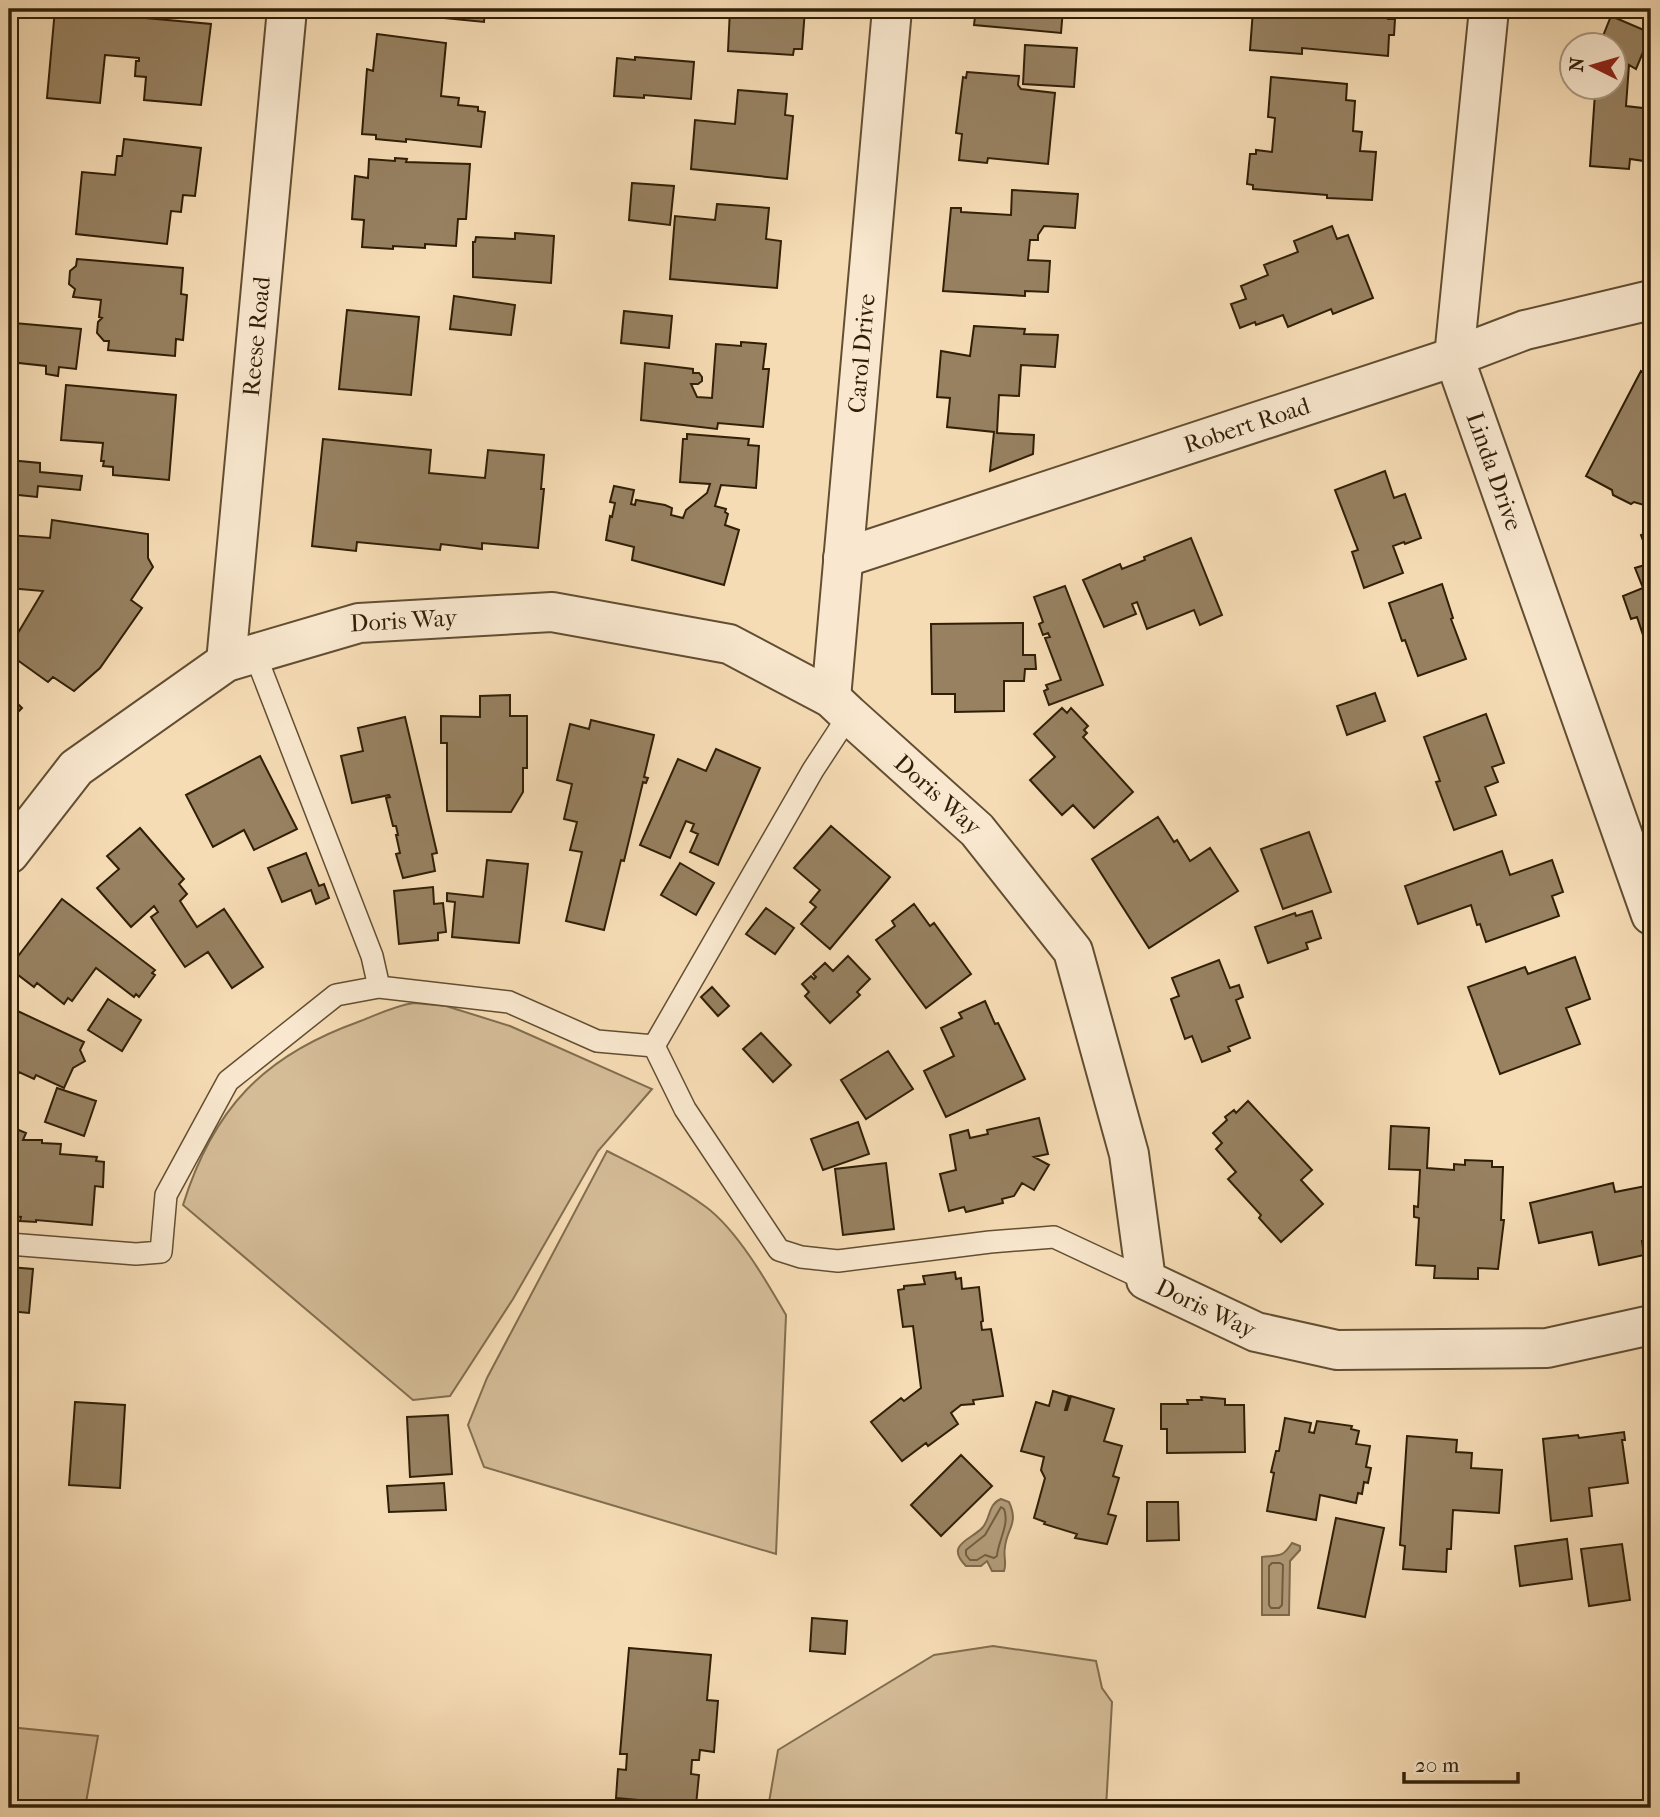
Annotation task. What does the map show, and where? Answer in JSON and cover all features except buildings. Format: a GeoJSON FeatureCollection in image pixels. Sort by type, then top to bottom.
{"type":"FeatureCollection","features":[{"type":"Feature","properties":{"kind":"street","name":"Reese Road"},"geometry":{"type":"LineString","coordinates":[[241,658],[287,9]]}},
{"type":"Feature","properties":{"kind":"street","name":"Carol Drive"},"geometry":{"type":"LineString","coordinates":[[840,706],[843,558],[892,9]]}},
{"type":"Feature","properties":{"kind":"street","name":"Linda Drive"},"geometry":{"type":"LineString","coordinates":[[1489,9],[1454,358],[1651,915]]}},
{"type":"Feature","properties":{"kind":"street","name":"Robert Road"},"geometry":{"type":"LineString","coordinates":[[843,558],[1454,358],[1525,330],[1651,300]]}},
{"type":"Feature","properties":{"kind":"street","name":"Doris Way"},"geometry":{"type":"LineString","coordinates":[[9,854],[76,768],[241,658],[359,623],[552,612],[729,644],[840,706],[977,830],[1073,951],[1129,1154],[1146,1280],[1256,1332],[1337,1350],[1547,1348],[1651,1325]]}},
{"type":"Feature","properties":{"kind":"lane"},"geometry":{"type":"LineString","coordinates":[[241,658],[372,956],[379,987]]}},
{"type":"Feature","properties":{"kind":"lane"},"geometry":{"type":"LineString","coordinates":[[654,1046],[813,770],[840,706]]}},
{"type":"Feature","properties":{"kind":"lane"},"geometry":{"type":"LineString","coordinates":[[9,1244],[136,1254],[161,1252],[166,1195],[228,1081],[336,995],[379,987],[509,1002],[597,1041],[654,1046]]}},
{"type":"Feature","properties":{"kind":"lane"},"geometry":{"type":"LineString","coordinates":[[654,1046],[685,1109],[779,1250],[801,1258],[838,1261],[989,1242],[1054,1237],[1146,1280]]}},
{"type":"Feature","properties":{"kind":"shaded area"},"geometry":{"type":"Polygon","coordinates":[[[414,1003],[446,1006],[510,1026],[652,1089],[598,1151],[513,1299],[450,1396],[413,1400],[183,1205],[195,1171],[210,1141],[246,1090],[295,1051],[392,1008],[414,1003]]]}},
{"type":"Feature","properties":{"kind":"shaded area"},"geometry":{"type":"Polygon","coordinates":[[[607,1151],[670,1184],[718,1217],[751,1257],[786,1315],[776,1554],[484,1467],[468,1425],[487,1378],[607,1151]]]}},
{"type":"Feature","properties":{"kind":"shaded area"},"geometry":{"type":"Polygon","coordinates":[[[993,1646],[1096,1661],[1102,1688],[1112,1702],[1106,1808],[768,1808],[778,1750],[934,1655],[993,1646]]]}},
{"type":"Feature","properties":{"kind":"shaded area"},"geometry":{"type":"Polygon","coordinates":[[[9,1727],[98,1736],[85,1808],[9,1808],[9,1727]]]}},
{"type":"Feature","properties":{"kind":"water"},"geometry":{"type":"Polygon","coordinates":[[[1001,1499],[1009,1502],[1013,1516],[1004,1553],[1004,1571],[992,1571],[987,1561],[981,1566],[966,1566],[960,1559],[959,1547],[983,1527],[992,1507],[1001,1499]]]}},
{"type":"Feature","properties":{"kind":"water"},"geometry":{"type":"Polygon","coordinates":[[[1292,1543],[1300,1546],[1300,1550],[1290,1561],[1289,1615],[1262,1615],[1262,1557],[1280,1555],[1292,1543]]]}}]}
